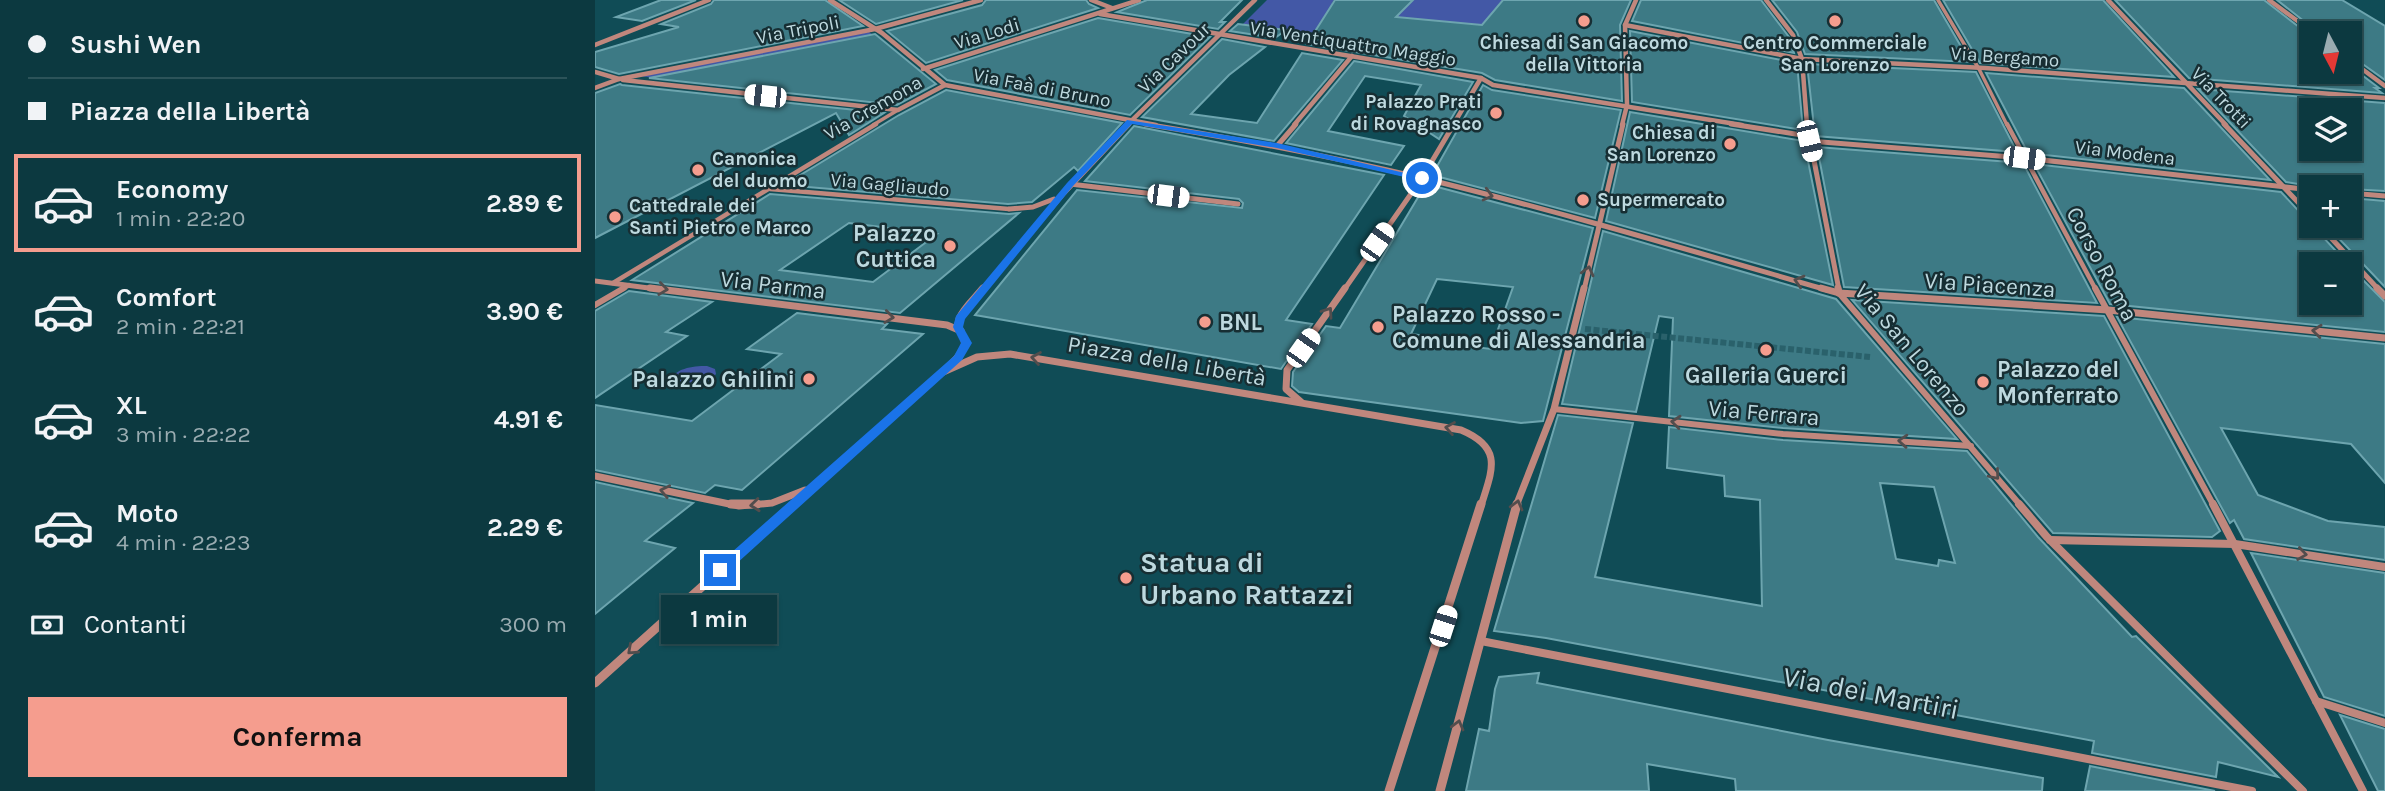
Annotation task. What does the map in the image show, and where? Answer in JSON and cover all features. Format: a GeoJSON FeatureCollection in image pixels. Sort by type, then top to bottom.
{"type":"FeatureCollection","features":[{"type":"Feature","properties":{"kind":"street"},"geometry":{"type":"LineString","coordinates":[[595,46],[709,0]]}},
{"type":"Feature","properties":{"kind":"street","name":"Via Faà di Bruno"},"geometry":{"type":"LineString","coordinates":[[830,0],[875,29],[945,85],[1277,146],[1422,178],[1600,224]]}},
{"type":"Feature","properties":{"kind":"street","name":"Via Tripoli"},"geometry":{"type":"LineString","coordinates":[[595,89],[619,79],[875,29],[981,0]]}},
{"type":"Feature","properties":{"kind":"street"},"geometry":{"type":"LineString","coordinates":[[1091,0],[1112,8]]}},
{"type":"Feature","properties":{"kind":"street","name":"Via Lodi"},"geometry":{"type":"LineString","coordinates":[[923,69],[1139,0]]}},
{"type":"Feature","properties":{"kind":"street","name":"Via Cavour"},"geometry":{"type":"LineString","coordinates":[[939,375],[965,349],[967,339],[958,327],[960,318],[1070,184],[1130,121],[1255,0]]}},
{"type":"Feature","properties":{"kind":"street"},"geometry":{"type":"LineString","coordinates":[[1440,791],[1525,478],[1554,409],[1600,224],[1627,105],[1625,25],[1636,0]]}},
{"type":"Feature","properties":{"kind":"street","name":"Via San Lorenzo"},"geometry":{"type":"LineString","coordinates":[[1766,0],[1793,35],[1802,59],[1808,139],[1836,267],[1839,293],[2049,539],[2303,791]]}},
{"type":"Feature","properties":{"kind":"street","name":"Corso Roma"},"geometry":{"type":"LineString","coordinates":[[1938,0],[1979,69],[2024,158],[2235,544],[2363,791]]}},
{"type":"Feature","properties":{"kind":"street","name":"Via Trotti"},"geometry":{"type":"LineString","coordinates":[[2108,0],[2299,203]]}},
{"type":"Feature","properties":{"kind":"street"},"geometry":{"type":"LineString","coordinates":[[2269,0],[2299,22]]}},
{"type":"Feature","properties":{"kind":"street","name":"Via Ventiquattro Maggio"},"geometry":{"type":"LineString","coordinates":[[1100,14],[1216,37],[1352,55],[1481,78],[1493,85],[1627,105],[1808,139]]}},
{"type":"Feature","properties":{"kind":"street","name":"Via Bergamo"},"geometry":{"type":"LineString","coordinates":[[1625,25],[1802,59],[2385,98]]}},
{"type":"Feature","properties":{"kind":"street"},"geometry":{"type":"LineString","coordinates":[[1277,146],[1352,55]]}},
{"type":"Feature","properties":{"kind":"street"},"geometry":{"type":"LineString","coordinates":[[2363,70],[2385,86]]}},
{"type":"Feature","properties":{"kind":"street"},"geometry":{"type":"LineString","coordinates":[[595,72],[619,79],[898,110]]}},
{"type":"Feature","properties":{"kind":"street"},"geometry":{"type":"LineString","coordinates":[[1312,406],[1297,400],[1287,391],[1284,382],[1287,370],[1422,178],[1481,78]]}},
{"type":"Feature","properties":{"kind":"street","name":"Via Cremona"},"geometry":{"type":"LineString","coordinates":[[613,283],[898,110],[945,85]]}},
{"type":"Feature","properties":{"kind":"street","name":"Via Modena"},"geometry":{"type":"LineString","coordinates":[[1808,139],[2024,158],[2299,189]]}},
{"type":"Feature","properties":{"kind":"street"},"geometry":{"type":"LineString","coordinates":[[1070,184],[1238,204]]}},
{"type":"Feature","properties":{"kind":"street","name":"Via Gagliaudo"},"geometry":{"type":"LineString","coordinates":[[769,189],[1009,209]]}},
{"type":"Feature","properties":{"kind":"street"},"geometry":{"type":"LineString","coordinates":[[2362,194],[2385,196]]}},
{"type":"Feature","properties":{"kind":"street"},"geometry":{"type":"LineString","coordinates":[[1009,209],[1035,206],[1061,195]]}},
{"type":"Feature","properties":{"kind":"street","name":"Via Piacenza"},"geometry":{"type":"LineString","coordinates":[[1600,224],[1839,293],[2108,310],[2385,338]]}},
{"type":"Feature","properties":{"kind":"street"},"geometry":{"type":"LineString","coordinates":[[2331,238],[2385,296]]}},
{"type":"Feature","properties":{"kind":"street","name":"Via Parma"},"geometry":{"type":"LineString","coordinates":[[595,281],[947,325],[962,331]]}},
{"type":"Feature","properties":{"kind":"street"},"geometry":{"type":"LineString","coordinates":[[595,305],[629,285]]}},
{"type":"Feature","properties":{"kind":"street","name":"Piazza della Libertà"},"geometry":{"type":"LineString","coordinates":[[595,683],[939,375],[969,359],[1004,354],[1461,430],[1482,442],[1492,457],[1492,471],[1389,791]]}},
{"type":"Feature","properties":{"kind":"street","name":"Via Ferrara"},"geometry":{"type":"LineString","coordinates":[[1554,409],[1783,434],[1971,446]]}},
{"type":"Feature","properties":{"kind":"street"},"geometry":{"type":"LineString","coordinates":[[595,476],[732,505],[752,506],[782,500],[822,478]]}},
{"type":"Feature","properties":{"kind":"street"},"geometry":{"type":"LineString","coordinates":[[2049,539],[2235,544],[2385,567]]}},
{"type":"Feature","properties":{"kind":"street","name":"Via dei Martiri"},"geometry":{"type":"LineString","coordinates":[[1481,640],[2252,791]]}},
{"type":"Feature","properties":{"kind":"street"},"geometry":{"type":"LineString","coordinates":[[2316,701],[2385,723]]}},
{"type":"Feature","properties":{"kind":"shaded area"},"geometry":{"type":"Polygon","coordinates":[[[1267,0],[1334,0],[1332,3],[1348,4],[1339,36],[1243,24],[1267,0]]]}},
{"type":"Feature","properties":{"kind":"shaded area"},"geometry":{"type":"Polygon","coordinates":[[[1388,0],[1503,0],[1482,25],[1396,17],[1388,0]]]}},
{"type":"Feature","properties":{"kind":"shaded area"},"geometry":{"type":"Polygon","coordinates":[[[869,32],[886,45],[752,72],[723,87],[640,76],[869,32]]]}},
{"type":"Feature","properties":{"kind":"shaded area"},"geometry":{"type":"Polygon","coordinates":[[[707,366],[715,369],[716,374],[700,386],[687,389],[674,387],[669,383],[679,371],[707,366]]]}},
{"type":"Feature","properties":{"kind":"building"},"geometry":{"type":"Polygon","coordinates":[[[661,0],[696,0],[642,21],[616,17],[661,0]]]}},
{"type":"Feature","properties":{"kind":"building"},"geometry":{"type":"Polygon","coordinates":[[[714,0],[825,0],[863,26],[619,74],[595,67],[595,52],[679,27],[661,24],[711,4],[714,0]]]}},
{"type":"Feature","properties":{"kind":"building"},"geometry":{"type":"Polygon","coordinates":[[[839,0],[963,0],[876,24],[839,0]]]}},
{"type":"Feature","properties":{"kind":"building"},"geometry":{"type":"Polygon","coordinates":[[[986,0],[1086,0],[1098,8],[926,63],[887,31],[982,5],[986,0]]]}},
{"type":"Feature","properties":{"kind":"building"},"geometry":{"type":"Polygon","coordinates":[[[1147,0],[1242,0],[1220,22],[1225,22],[1218,29],[1117,12],[1147,0]]]}},
{"type":"Feature","properties":{"kind":"building"},"geometry":{"type":"Polygon","coordinates":[[[1335,0],[1413,0],[1396,17],[1482,25],[1503,0],[1631,0],[1620,25],[1622,101],[1495,80],[1482,73],[1307,44],[1335,0]]]}},
{"type":"Feature","properties":{"kind":"building"},"geometry":{"type":"Polygon","coordinates":[[[1641,0],[1761,0],[1789,37],[1794,53],[1632,21],[1641,0]]]}},
{"type":"Feature","properties":{"kind":"building"},"geometry":{"type":"Polygon","coordinates":[[[1772,0],[1934,0],[1970,62],[1805,54],[1797,32],[1772,0]]]}},
{"type":"Feature","properties":{"kind":"building"},"geometry":{"type":"Polygon","coordinates":[[[1943,0],[2103,0],[2174,77],[1980,63],[1943,0]]]}},
{"type":"Feature","properties":{"kind":"building"},"geometry":{"type":"Polygon","coordinates":[[[2115,0],[2264,0],[2299,27],[2299,84],[2363,84],[2363,76],[2382,93],[2189,78],[2115,0]]]}},
{"type":"Feature","properties":{"kind":"building"},"geometry":{"type":"Polygon","coordinates":[[[2277,0],[2342,0],[2385,26],[2385,80],[2363,64],[2363,21],[2304,21],[2277,0]]]}},
{"type":"Feature","properties":{"kind":"building"},"geometry":{"type":"Polygon","coordinates":[[[1098,18],[1210,37],[1130,115],[947,80],[935,70],[1098,18]]]}},
{"type":"Feature","properties":{"kind":"building"},"geometry":{"type":"Polygon","coordinates":[[[1238,24],[1286,30],[1275,38],[1230,31],[1238,24]]]}},
{"type":"Feature","properties":{"kind":"building"},"geometry":{"type":"Polygon","coordinates":[[[1630,31],[1797,63],[1803,130],[1632,102],[1630,31]]]}},
{"type":"Feature","properties":{"kind":"building"},"geometry":{"type":"Polygon","coordinates":[[[875,34],[936,84],[897,105],[649,78],[875,34]]]}},
{"type":"Feature","properties":{"kind":"building"},"geometry":{"type":"Polygon","coordinates":[[[1222,39],[1265,47],[1229,75],[1191,114],[1257,123],[1302,53],[1343,60],[1274,141],[1142,117],[1222,39]]]}},
{"type":"Feature","properties":{"kind":"building"},"geometry":{"type":"Polygon","coordinates":[[[1354,61],[1473,82],[1439,139],[1404,116],[1421,85],[1365,76],[1328,131],[1404,146],[1391,165],[1286,143],[1354,61]]]}},
{"type":"Feature","properties":{"kind":"building"},"geometry":{"type":"Polygon","coordinates":[[[1807,64],[1976,72],[2017,152],[1815,136],[1807,64]]]}},
{"type":"Feature","properties":{"kind":"building"},"geometry":{"type":"Polygon","coordinates":[[[1986,73],[2184,88],[2270,180],[2028,153],[1986,73]]]}},
{"type":"Feature","properties":{"kind":"building"},"geometry":{"type":"Polygon","coordinates":[[[620,84],[884,113],[849,135],[836,113],[595,238],[595,93],[620,84]]]}},
{"type":"Feature","properties":{"kind":"building"},"geometry":{"type":"Polygon","coordinates":[[[1483,85],[1492,90],[1621,110],[1595,218],[1432,175],[1483,85]]]}},
{"type":"Feature","properties":{"kind":"building"},"geometry":{"type":"Polygon","coordinates":[[[2198,89],[2318,98],[2299,98],[2299,161],[2362,161],[2362,101],[2385,103],[2385,191],[2362,190],[2362,175],[2299,175],[2299,184],[2286,182],[2198,89]]]}},
{"type":"Feature","properties":{"kind":"building"},"geometry":{"type":"Polygon","coordinates":[[[946,90],[1122,123],[1078,171],[1074,167],[1032,202],[1008,204],[784,185],[899,115],[946,90]]]}},
{"type":"Feature","properties":{"kind":"building"},"geometry":{"type":"Polygon","coordinates":[[[1630,112],[1804,141],[1833,285],[1606,221],[1630,112]]]}},
{"type":"Feature","properties":{"kind":"building"},"geometry":{"type":"Polygon","coordinates":[[[1134,126],[1384,175],[1286,320],[1312,324],[1281,369],[975,315],[1077,190],[1242,208],[1243,203],[1239,199],[1085,181],[1134,126]]]}},
{"type":"Feature","properties":{"kind":"building"},"geometry":{"type":"Polygon","coordinates":[[[1817,147],[2023,163],[2097,303],[1844,287],[1817,147]]]}},
{"type":"Feature","properties":{"kind":"building"},"geometry":{"type":"Polygon","coordinates":[[[2034,164],[2281,192],[2299,211],[2299,238],[2324,238],[2337,252],[2299,252],[2299,315],[2362,315],[2362,279],[2385,302],[2385,332],[2110,304],[2034,164]]]}},
{"type":"Feature","properties":{"kind":"building","name":"Palazzo Rosso - Comune di Alessandria"},"geometry":{"type":"Polygon","coordinates":[[[1426,184],[1593,228],[1543,421],[1521,423],[1299,392],[1292,386],[1293,372],[1326,326],[1340,328],[1426,184]],[[1437,279],[1411,334],[1427,336],[1425,341],[1491,349],[1513,287],[1437,279]]]}},
{"type":"Feature","properties":{"kind":"building","name":"Palazzo Cuttica"},"geometry":{"type":"Polygon","coordinates":[[[770,194],[1019,213],[900,313],[632,280],[770,194]],[[849,223],[780,270],[873,282],[937,234],[849,223]]]}},
{"type":"Feature","properties":{"kind":"building"},"geometry":{"type":"Polygon","coordinates":[[[2362,199],[2385,201],[2385,287],[2362,263],[2362,252],[2352,252],[2338,238],[2362,238],[2362,199]]]}},
{"type":"Feature","properties":{"kind":"building"},"geometry":{"type":"Polygon","coordinates":[[[1603,231],[1836,299],[1957,439],[1783,428],[1669,416],[1673,318],[1659,316],[1636,412],[1562,404],[1603,231]]]}},
{"type":"Feature","properties":{"kind":"building","name":"Palazzo Ghilini"},"geometry":{"type":"Polygon","coordinates":[[[629,291],[712,302],[666,332],[687,336],[595,398],[595,311],[629,291]]]}},
{"type":"Feature","properties":{"kind":"building"},"geometry":{"type":"Polygon","coordinates":[[[1852,300],[2104,316],[2220,531],[2212,537],[2053,533],[1852,300]]]}},
{"type":"Feature","properties":{"kind":"building","name":"Palazzo Ghilini"},"geometry":{"type":"Polygon","coordinates":[[[797,313],[887,324],[882,329],[923,334],[742,490],[715,485],[705,493],[595,470],[595,405],[692,421],[781,354],[747,349],[797,313]]]}},
{"type":"Feature","properties":{"kind":"building"},"geometry":{"type":"Polygon","coordinates":[[[2117,317],[2385,344],[2385,483],[2351,444],[2221,428],[2258,495],[2328,521],[2385,527],[2385,560],[2244,539],[2234,520],[2230,523],[2117,317]]]}},
{"type":"Feature","properties":{"kind":"building"},"geometry":{"type":"Polygon","coordinates":[[[1558,415],[1633,423],[1595,577],[1762,606],[1760,500],[1725,496],[1724,476],[1667,468],[1669,427],[1783,440],[1967,451],[2038,537],[2132,637],[2136,636],[2278,777],[2218,762],[2216,777],[2092,753],[2094,741],[1546,638],[1494,631],[1558,415]],[[1880,483],[1896,559],[1938,566],[1939,560],[1955,563],[1934,487],[1880,483]]]}},
{"type":"Feature","properties":{"kind":"building"},"geometry":{"type":"Polygon","coordinates":[[[595,482],[693,503],[645,541],[675,548],[595,614],[595,482]]]}},
{"type":"Feature","properties":{"kind":"building"},"geometry":{"type":"Polygon","coordinates":[[[2251,553],[2385,573],[2385,716],[2324,697],[2251,553]]]}},
{"type":"Feature","properties":{"kind":"building"},"geometry":{"type":"Polygon","coordinates":[[[1539,673],[1537,683],[1828,740],[2043,778],[2042,791],[1736,791],[1735,779],[1647,764],[1649,791],[1466,791],[1479,729],[1489,731],[1499,677],[1539,673]]]}},
{"type":"Feature","properties":{"kind":"building"},"geometry":{"type":"Polygon","coordinates":[[[2340,715],[2385,729],[2385,791],[2378,791],[2340,715]]]}},
{"type":"Feature","properties":{"kind":"building"},"geometry":{"type":"Polygon","coordinates":[[[2090,766],[2215,791],[2085,791],[2090,766]]]}},
{"type":"Feature","properties":{"kind":"tunnel"},"geometry":{"type":"LineString","coordinates":[[1585,329],[1870,357]]}},
{"type":"Feature","properties":{"kind":"place","name":"Chiesa di San Giacomo della Vittoria"},"geometry":{"type":"Point","coordinates":[1584,21]}},
{"type":"Feature","properties":{"kind":"place","name":"Centro Commerciale San Lorenzo"},"geometry":{"type":"Point","coordinates":[1835,21]}},
{"type":"Feature","properties":{"kind":"place","name":"Palazzo Prati di Rovagnasco"},"geometry":{"type":"Point","coordinates":[1496,113]}},
{"type":"Feature","properties":{"kind":"place","name":"Chiesa di San Lorenzo"},"geometry":{"type":"Point","coordinates":[1730,144]}},
{"type":"Feature","properties":{"kind":"place","name":"Canonica del duomo"},"geometry":{"type":"Point","coordinates":[698,170]}},
{"type":"Feature","properties":{"kind":"place","name":"Supermercato"},"geometry":{"type":"Point","coordinates":[1583,200]}},
{"type":"Feature","properties":{"kind":"place","name":"Cattedrale dei Santi Pietro e Marco"},"geometry":{"type":"Point","coordinates":[615,217]}},
{"type":"Feature","properties":{"kind":"place","name":"Palazzo Cuttica"},"geometry":{"type":"Point","coordinates":[950,246]}},
{"type":"Feature","properties":{"kind":"place","name":"BNL"},"geometry":{"type":"Point","coordinates":[1205,322]}},
{"type":"Feature","properties":{"kind":"place","name":"Palazzo Rosso - Comune di Alessandria"},"geometry":{"type":"Point","coordinates":[1378,327]}},
{"type":"Feature","properties":{"kind":"place","name":"Galleria Guerci"},"geometry":{"type":"Point","coordinates":[1766,350]}},
{"type":"Feature","properties":{"kind":"place","name":"Palazzo Ghilini"},"geometry":{"type":"Point","coordinates":[809,379]}},
{"type":"Feature","properties":{"kind":"place","name":"Palazzo del Monferrato"},"geometry":{"type":"Point","coordinates":[1983,382]}},
{"type":"Feature","properties":{"kind":"place","name":"Statua di Urbano Rattazzi"},"geometry":{"type":"Point","coordinates":[1126,578]}},
{"type":"Feature","properties":{"kind":"route"},"geometry":{"type":"LineString","coordinates":[[720,570],[958,358],[967,343],[965,335],[958,327],[960,318],[1070,184],[1130,121],[1277,146],[1422,178]]}}]}
